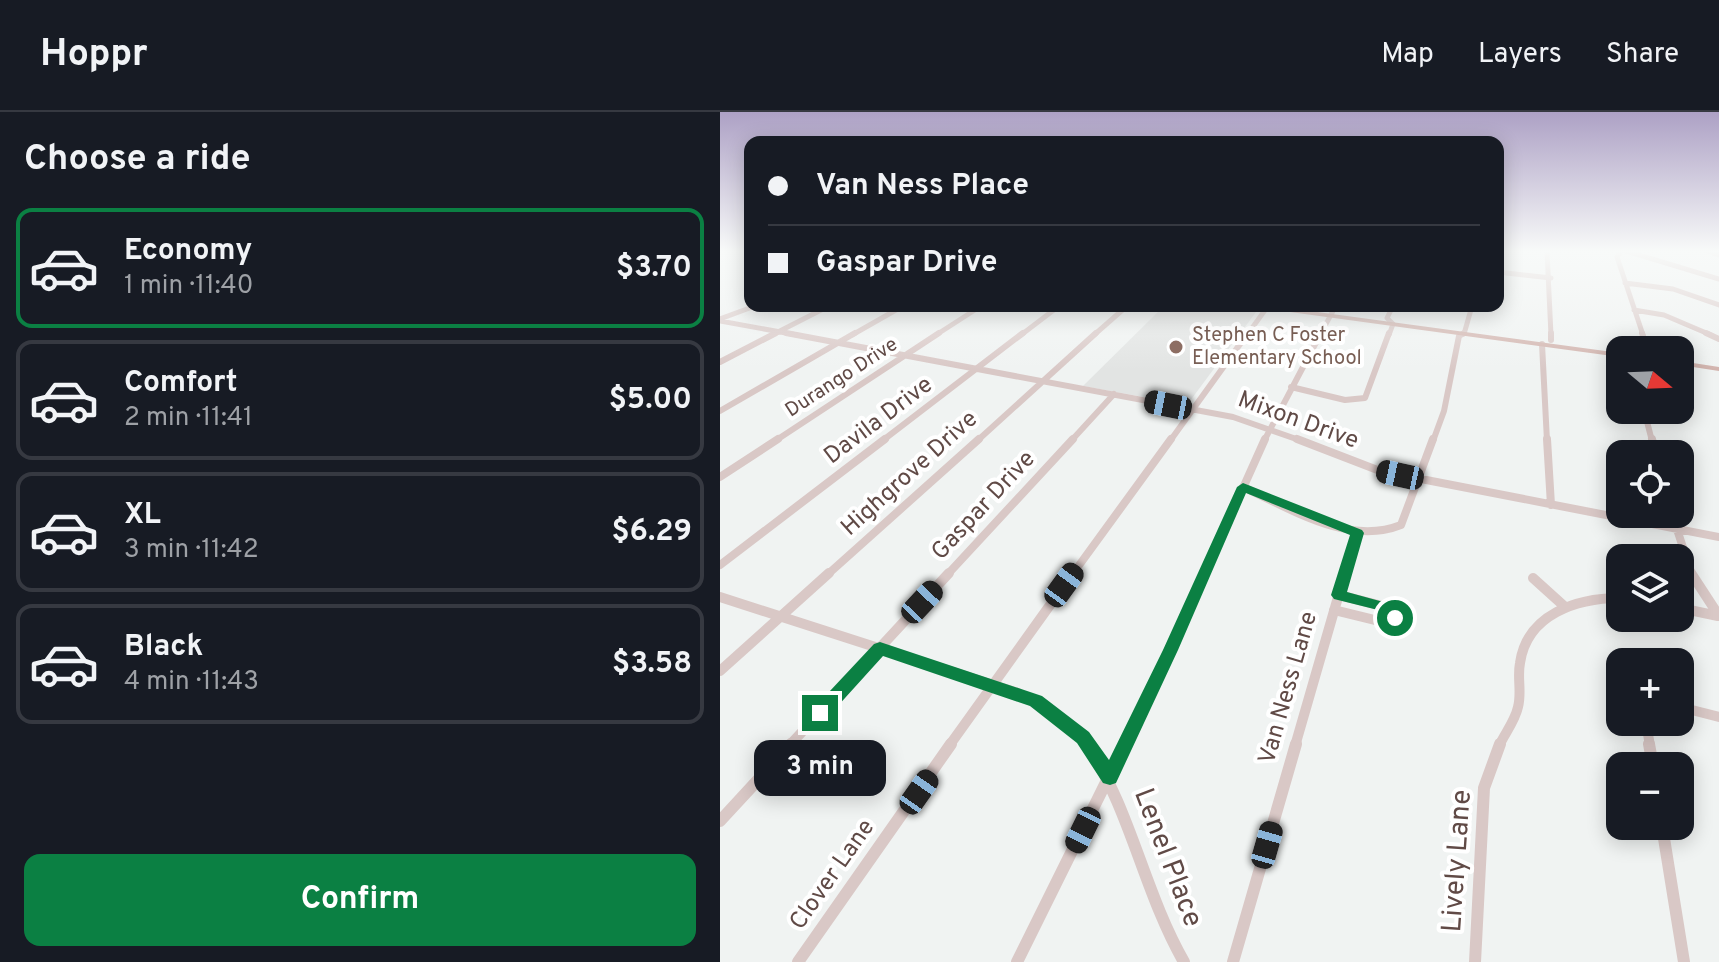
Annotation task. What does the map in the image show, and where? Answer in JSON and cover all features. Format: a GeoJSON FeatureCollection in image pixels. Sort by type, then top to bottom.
{"type":"FeatureCollection","features":[{"type":"Feature","properties":{"kind":"main road"},"geometry":{"type":"LineString","coordinates":[[1326,312],[1566,348],[1606,350]]}},
{"type":"Feature","properties":{"kind":"main road"},"geometry":{"type":"LineString","coordinates":[[1465,331],[1606,349]]}},
{"type":"Feature","properties":{"kind":"main road"},"geometry":{"type":"LineString","coordinates":[[1528,337],[1542,344]]}},
{"type":"Feature","properties":{"kind":"main road"},"geometry":{"type":"LineString","coordinates":[[1542,344],[1551,340]]}},
{"type":"Feature","properties":{"kind":"main road"},"geometry":{"type":"LineString","coordinates":[[1551,340],[1566,348]]}},
{"type":"Feature","properties":{"kind":"main road"},"geometry":{"type":"LineString","coordinates":[[1694,361],[1719,366]]}},
{"type":"Feature","properties":{"kind":"main road"},"geometry":{"type":"LineString","coordinates":[[1694,362],[1719,366]]}},
{"type":"Feature","properties":{"kind":"street"},"geometry":{"type":"LineString","coordinates":[[1551,291],[1551,340]]}},
{"type":"Feature","properties":{"kind":"street"},"geometry":{"type":"LineString","coordinates":[[1628,291],[1640,336]]}},
{"type":"Feature","properties":{"kind":"street"},"geometry":{"type":"LineString","coordinates":[[1678,291],[1719,305]]}},
{"type":"Feature","properties":{"kind":"street"},"geometry":{"type":"LineString","coordinates":[[720,320],[744,310]]}},
{"type":"Feature","properties":{"kind":"street"},"geometry":{"type":"LineString","coordinates":[[1634,310],[1678,320],[1719,339]]}},
{"type":"Feature","properties":{"kind":"street"},"geometry":{"type":"LineString","coordinates":[[720,362],[817,312]]}},
{"type":"Feature","properties":{"kind":"street"},"geometry":{"type":"LineString","coordinates":[[720,411],[893,312]]}},
{"type":"Feature","properties":{"kind":"street","name":"Durango Drive"},"geometry":{"type":"LineString","coordinates":[[720,477],[972,312]]}},
{"type":"Feature","properties":{"kind":"street","name":"Davila Drive"},"geometry":{"type":"LineString","coordinates":[[720,565],[1051,312]]}},
{"type":"Feature","properties":{"kind":"street","name":"Highgrove Drive"},"geometry":{"type":"LineString","coordinates":[[720,671],[1120,312]]}},
{"type":"Feature","properties":{"kind":"street","name":"Clover Lane"},"geometry":{"type":"LineString","coordinates":[[798,962],[992,685],[1263,312]]}},
{"type":"Feature","properties":{"kind":"street"},"geometry":{"type":"LineString","coordinates":[[1291,387],[1345,400],[1365,398],[1392,312]]}},
{"type":"Feature","properties":{"kind":"street"},"geometry":{"type":"LineString","coordinates":[[1243,487],[1305,515],[1357,533],[1383,534],[1401,525],[1444,411],[1459,336],[1465,331],[1470,312]]}},
{"type":"Feature","properties":{"kind":"street"},"geometry":{"type":"LineString","coordinates":[[1017,962],[1171,650],[1270,427],[1331,313]]}},
{"type":"Feature","properties":{"kind":"street","name":"Mixon Drive"},"geometry":{"type":"LineString","coordinates":[[720,320],[1192,409],[1270,427],[1330,455],[1420,479],[1719,537]]}},
{"type":"Feature","properties":{"kind":"street"},"geometry":{"type":"LineString","coordinates":[[1542,344],[1551,505]]}},
{"type":"Feature","properties":{"kind":"street","name":"Gaspar Drive"},"geometry":{"type":"LineString","coordinates":[[720,821],[1114,394]]}},
{"type":"Feature","properties":{"kind":"street"},"geometry":{"type":"LineString","coordinates":[[1676,529],[1687,572],[1698,593],[1719,616]]}},
{"type":"Feature","properties":{"kind":"street","name":"Van Ness Lane"},"geometry":{"type":"LineString","coordinates":[[1233,962],[1357,533]]}},
{"type":"Feature","properties":{"kind":"street"},"geometry":{"type":"LineString","coordinates":[[1533,578],[1564,606]]}},
{"type":"Feature","properties":{"kind":"street"},"geometry":{"type":"LineString","coordinates":[[1334,610],[1383,622],[1395,618],[1393,610],[1386,607],[1339,595]]}},
{"type":"Feature","properties":{"kind":"street","name":"Lenel Place"},"geometry":{"type":"LineString","coordinates":[[720,597],[992,685],[1036,701],[1069,723],[1110,777],[1151,897],[1167,934],[1184,962]]}},
{"type":"Feature","properties":{"kind":"street","name":"Lively Lane"},"geometry":{"type":"LineString","coordinates":[[1475,962],[1484,788],[1490,763],[1517,712],[1521,694],[1519,664],[1524,642],[1546,617],[1564,606],[1606,597]]}},
{"type":"Feature","properties":{"kind":"street"},"geometry":{"type":"LineString","coordinates":[[1694,611],[1719,616]]}},
{"type":"Feature","properties":{"kind":"street"},"geometry":{"type":"LineString","coordinates":[[1694,711],[1719,717]]}},
{"type":"Feature","properties":{"kind":"street"},"geometry":{"type":"LineString","coordinates":[[1664,840],[1684,962]]}},
{"type":"Feature","properties":{"kind":"shaded area","name":"Stephen C Foster Elementary School"},"geometry":{"type":"Polygon","coordinates":[[[1158,312],[1256,312],[1187,405],[1083,386],[1158,312]]]}},
{"type":"Feature","properties":{"kind":"place","name":"Stephen C Foster Elementary School"},"geometry":{"type":"Point","coordinates":[1176,347]}},
{"type":"Feature","properties":{"kind":"route"},"geometry":{"type":"LineString","coordinates":[[820,713],[880,649],[1036,701],[1069,723],[1099,758],[1110,777],[1171,650],[1243,487],[1305,515],[1357,533],[1339,595],[1386,607],[1393,610],[1395,618]]}}]}
